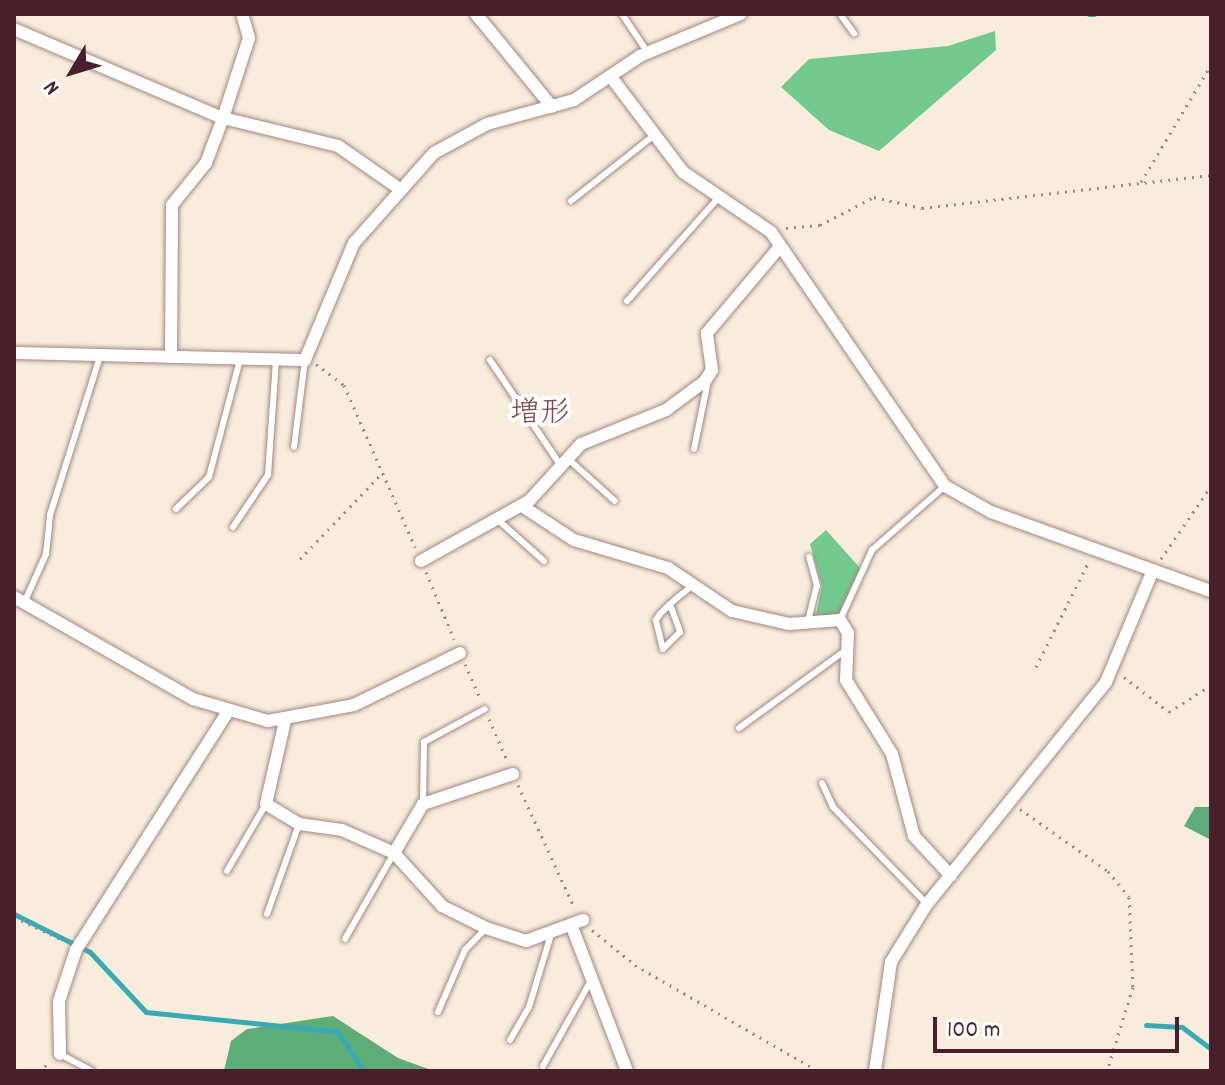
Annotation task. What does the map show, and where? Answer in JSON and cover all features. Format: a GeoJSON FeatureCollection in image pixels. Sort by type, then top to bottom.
{"type":"FeatureCollection","features":[{"type":"Feature","properties":{"kind":"street"},"geometry":{"type":"LineString","coordinates":[[171,357],[172,205],[206,163],[223,118],[249,38],[242,14]]}},
{"type":"Feature","properties":{"kind":"street"},"geometry":{"type":"LineString","coordinates":[[476,14],[552,107]]}},
{"type":"Feature","properties":{"kind":"street"},"geometry":{"type":"LineString","coordinates":[[14,353],[305,360],[354,243],[397,187],[453,141],[552,107],[611,77],[648,53],[741,14]]}},
{"type":"Feature","properties":{"kind":"street"},"geometry":{"type":"LineString","coordinates":[[14,29],[223,118],[338,146],[397,187]]}},
{"type":"Feature","properties":{"kind":"street"},"geometry":{"type":"LineString","coordinates":[[611,77],[683,172],[771,232],[778,249],[945,486],[991,512],[1211,591]]}},
{"type":"Feature","properties":{"kind":"street"},"geometry":{"type":"LineString","coordinates":[[421,561],[522,506],[563,460],[594,436],[666,410],[708,378],[707,333],[778,249]]}},
{"type":"Feature","properties":{"kind":"street"},"geometry":{"type":"LineString","coordinates":[[522,506],[574,540],[657,564],[732,611],[808,621],[840,620],[848,633],[842,653],[846,680],[892,754],[914,836],[951,876]]}},
{"type":"Feature","properties":{"kind":"street"},"geometry":{"type":"LineString","coordinates":[[875,1071],[891,962],[927,904],[1011,802],[1112,670],[1153,570]]}},
{"type":"Feature","properties":{"kind":"street"},"geometry":{"type":"LineString","coordinates":[[19,600],[227,713],[285,721],[354,705],[460,653]]}},
{"type":"Feature","properties":{"kind":"street"},"geometry":{"type":"LineString","coordinates":[[60,1054],[59,1001],[78,946],[185,789],[227,713]]}},
{"type":"Feature","properties":{"kind":"street"},"geometry":{"type":"LineString","coordinates":[[285,721],[266,804],[299,824],[342,830],[394,853],[442,906],[486,928],[526,941],[550,938],[577,924],[589,984],[627,1071]]}},
{"type":"Feature","properties":{"kind":"street"},"geometry":{"type":"LineString","coordinates":[[394,853],[423,804],[513,774]]}},
{"type":"Feature","properties":{"kind":"lane"},"geometry":{"type":"LineString","coordinates":[[622,14],[648,53]]}},
{"type":"Feature","properties":{"kind":"lane"},"geometry":{"type":"LineString","coordinates":[[840,14],[854,33]]}},
{"type":"Feature","properties":{"kind":"lane"},"geometry":{"type":"LineString","coordinates":[[571,201],[653,136]]}},
{"type":"Feature","properties":{"kind":"lane"},"geometry":{"type":"LineString","coordinates":[[627,301],[720,196]]}},
{"type":"Feature","properties":{"kind":"lane"},"geometry":{"type":"LineString","coordinates":[[19,600],[46,554],[50,515],[100,356]]}},
{"type":"Feature","properties":{"kind":"lane"},"geometry":{"type":"LineString","coordinates":[[176,509],[209,477],[240,360]]}},
{"type":"Feature","properties":{"kind":"lane"},"geometry":{"type":"LineString","coordinates":[[294,447],[305,360]]}},
{"type":"Feature","properties":{"kind":"lane"},"geometry":{"type":"LineString","coordinates":[[490,360],[563,460],[615,501]]}},
{"type":"Feature","properties":{"kind":"lane"},"geometry":{"type":"LineString","coordinates":[[233,527],[268,475],[276,361]]}},
{"type":"Feature","properties":{"kind":"lane"},"geometry":{"type":"LineString","coordinates":[[694,449],[708,378]]}},
{"type":"Feature","properties":{"kind":"lane"},"geometry":{"type":"LineString","coordinates":[[840,620],[872,550],[945,486]]}},
{"type":"Feature","properties":{"kind":"lane"},"geometry":{"type":"LineString","coordinates":[[497,519],[544,561]]}},
{"type":"Feature","properties":{"kind":"lane"},"geometry":{"type":"LineString","coordinates":[[808,621],[817,586],[809,557]]}},
{"type":"Feature","properties":{"kind":"lane"},"geometry":{"type":"LineString","coordinates":[[670,604],[680,632],[663,649],[656,620],[670,604],[692,586]]}},
{"type":"Feature","properties":{"kind":"lane"},"geometry":{"type":"LineString","coordinates":[[739,728],[842,653]]}},
{"type":"Feature","properties":{"kind":"lane"},"geometry":{"type":"LineString","coordinates":[[423,804],[424,742],[485,709]]}},
{"type":"Feature","properties":{"kind":"lane"},"geometry":{"type":"LineString","coordinates":[[822,783],[833,807],[927,904]]}},
{"type":"Feature","properties":{"kind":"lane"},"geometry":{"type":"LineString","coordinates":[[227,871],[266,804]]}},
{"type":"Feature","properties":{"kind":"lane"},"geometry":{"type":"LineString","coordinates":[[267,914],[299,824]]}},
{"type":"Feature","properties":{"kind":"lane"},"geometry":{"type":"LineString","coordinates":[[345,939],[394,853]]}},
{"type":"Feature","properties":{"kind":"lane"},"geometry":{"type":"LineString","coordinates":[[438,1012],[465,950],[486,928]]}},
{"type":"Feature","properties":{"kind":"lane"},"geometry":{"type":"LineString","coordinates":[[510,1040],[529,1007],[550,938]]}},
{"type":"Feature","properties":{"kind":"lane"},"geometry":{"type":"LineString","coordinates":[[543,1066],[589,984]]}},
{"type":"Feature","properties":{"kind":"lane"},"geometry":{"type":"LineString","coordinates":[[60,1054],[92,1071]]}},
{"type":"Feature","properties":{"kind":"path"},"geometry":{"type":"LineString","coordinates":[[1141,182],[1211,65]]}},
{"type":"Feature","properties":{"kind":"path"},"geometry":{"type":"LineString","coordinates":[[771,232],[820,225],[874,197],[922,208],[1211,175]]}},
{"type":"Feature","properties":{"kind":"path"},"geometry":{"type":"LineString","coordinates":[[305,360],[344,385],[577,924],[635,965],[818,1071]]}},
{"type":"Feature","properties":{"kind":"path"},"geometry":{"type":"LineString","coordinates":[[300,559],[383,472]]}},
{"type":"Feature","properties":{"kind":"path"},"geometry":{"type":"LineString","coordinates":[[1153,570],[1211,486]]}},
{"type":"Feature","properties":{"kind":"path"},"geometry":{"type":"LineString","coordinates":[[1036,667],[1095,548]]}},
{"type":"Feature","properties":{"kind":"path"},"geometry":{"type":"LineString","coordinates":[[1112,670],[1169,712],[1211,685]]}},
{"type":"Feature","properties":{"kind":"path"},"geometry":{"type":"LineString","coordinates":[[1011,802],[1108,871],[1129,897],[1133,987],[1107,1071]]}},
{"type":"Feature","properties":{"kind":"path"},"geometry":{"type":"LineString","coordinates":[[14,917],[78,946]]}},
{"type":"Feature","properties":{"kind":"green space"},"geometry":{"type":"Polygon","coordinates":[[[995,31],[996,50],[879,151],[829,130],[781,87],[809,59],[948,46],[995,31]]]}},
{"type":"Feature","properties":{"kind":"green space"},"geometry":{"type":"Polygon","coordinates":[[[826,530],[861,569],[838,615],[816,615],[822,586],[810,544],[826,530]]]}},
{"type":"Feature","properties":{"kind":"green space"},"geometry":{"type":"Polygon","coordinates":[[[1195,807],[1211,807],[1211,840],[1184,826],[1195,807]]]}},
{"type":"Feature","properties":{"kind":"green space"},"geometry":{"type":"Polygon","coordinates":[[[333,1016],[398,1058],[434,1071],[224,1071],[231,1041],[247,1029],[333,1016]]]}},
{"type":"Feature","properties":{"kind":"waterway"},"geometry":{"type":"LineString","coordinates":[[1089,14],[1094,14]]}},
{"type":"Feature","properties":{"kind":"waterway"},"geometry":{"type":"LineString","coordinates":[[14,914],[90,952],[146,1012],[338,1032],[364,1071]]}},
{"type":"Feature","properties":{"kind":"waterway"},"geometry":{"type":"LineString","coordinates":[[1146,1025],[1182,1027],[1211,1049]]}},
{"type":"Feature","properties":{"kind":"district","name":"増形"},"geometry":{"type":"Point","coordinates":[540,416]}}]}
